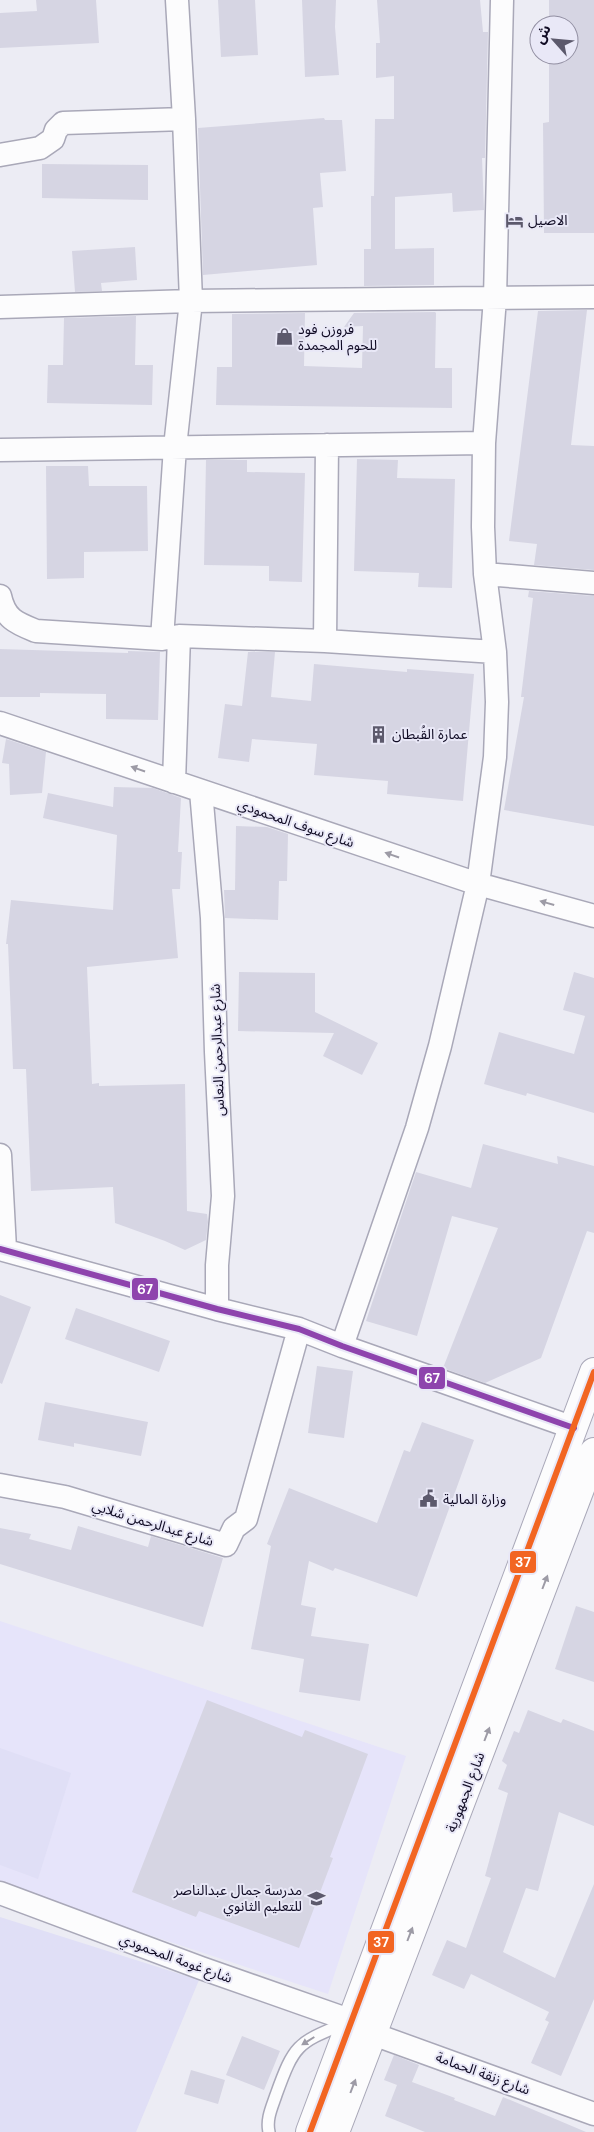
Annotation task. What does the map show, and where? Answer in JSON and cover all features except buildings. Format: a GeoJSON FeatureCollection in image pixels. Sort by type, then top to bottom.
{"type":"FeatureCollection","features":[{"type":"Feature","properties":{"kind":"main road","name":"شارع الجمهورية"},"geometry":{"type":"LineString","coordinates":[[335,2132],[362,2027],[594,1372]]}},
{"type":"Feature","properties":{"kind":"main road","name":"شارع الجمهورية"},"geometry":{"type":"LineString","coordinates":[[310,2132],[362,2027],[594,1454]]}},
{"type":"Feature","properties":{"kind":"street"},"geometry":{"type":"LineString","coordinates":[[174,782],[171,638],[175,447],[191,301],[177,0]]}},
{"type":"Feature","properties":{"kind":"street"},"geometry":{"type":"LineString","coordinates":[[342,1346],[417,1128],[440,1046],[478,884],[495,758],[497,702],[495,652],[485,574],[484,443],[495,298],[502,0]]}},
{"type":"Feature","properties":{"kind":"street"},"geometry":{"type":"LineString","coordinates":[[0,156],[40,148],[53,140],[56,130],[63,123],[184,119]]}},
{"type":"Feature","properties":{"kind":"street"},"geometry":{"type":"LineString","coordinates":[[0,307],[191,301],[594,297]]}},
{"type":"Feature","properties":{"kind":"street"},"geometry":{"type":"LineString","coordinates":[[0,450],[484,443]]}},
{"type":"Feature","properties":{"kind":"street"},"geometry":{"type":"LineString","coordinates":[[324,641],[327,445]]}},
{"type":"Feature","properties":{"kind":"street"},"geometry":{"type":"LineString","coordinates":[[485,574],[594,583]]}},
{"type":"Feature","properties":{"kind":"street"},"geometry":{"type":"LineString","coordinates":[[1,602],[7,616],[20,625],[36,631],[171,638],[324,641],[495,652]]}},
{"type":"Feature","properties":{"kind":"street","name":"شارع سوف المحمودي"},"geometry":{"type":"LineString","coordinates":[[0,722],[478,884],[594,916]]}},
{"type":"Feature","properties":{"kind":"street","name":"شارع عبدالرحمن النعاس"},"geometry":{"type":"LineString","coordinates":[[200,791],[212,918],[223,1196],[217,1264],[217,1309]]}},
{"type":"Feature","properties":{"kind":"street"},"geometry":{"type":"LineString","coordinates":[[0,1155],[2,1249],[217,1309],[299,1329],[574,1428]]}},
{"type":"Feature","properties":{"kind":"street","name":"شارع عبدالرحمن شلابي"},"geometry":{"type":"LineString","coordinates":[[0,1485],[65,1497],[226,1545],[234,1528],[246,1519],[299,1329]]}},
{"type":"Feature","properties":{"kind":"street","name":"شارع غومة المحمودي"},"geometry":{"type":"LineString","coordinates":[[0,1893],[362,2027]]}},
{"type":"Feature","properties":{"kind":"street","name":"شارع زنقة الحمامة"},"geometry":{"type":"LineString","coordinates":[[362,2027],[594,2114]]}},
{"type":"Feature","properties":{"kind":"lane"},"geometry":{"type":"LineString","coordinates":[[269,2132],[270,2113],[286,2067],[297,2048],[316,2036],[362,2027]]}},
{"type":"Feature","properties":{"kind":"shaded area"},"geometry":{"type":"Polygon","coordinates":[[[0,1621],[406,1756],[328,1994],[0,1886],[0,1621]]]}},
{"type":"Feature","properties":{"kind":"shaded area"},"geometry":{"type":"Polygon","coordinates":[[[0,1748],[71,1773],[38,1879],[0,1865],[0,1748]]]}},
{"type":"Feature","properties":{"kind":"shaded area"},"geometry":{"type":"Polygon","coordinates":[[[0,1917],[199,1980],[136,2132],[0,2132],[0,1917]]]}},
{"type":"Feature","properties":{"kind":"transit line","name":"67"},"geometry":{"type":"LineString","coordinates":[[0,1249],[217,1309],[299,1329],[574,1428]]}},
{"type":"Feature","properties":{"kind":"transit line","name":"37"},"geometry":{"type":"LineString","coordinates":[[310,2132],[594,1372]]}},
{"type":"Feature","properties":{"kind":"place","name":"الاصيل"},"geometry":{"type":"Point","coordinates":[514,220]}},
{"type":"Feature","properties":{"kind":"place","name":"فروزن فود للحوم المجمدة"},"geometry":{"type":"Point","coordinates":[284,337]}},
{"type":"Feature","properties":{"kind":"place","name":"عمارة القُبطان"},"geometry":{"type":"Point","coordinates":[378,734]}},
{"type":"Feature","properties":{"kind":"place","name":"وزارة المالية"},"geometry":{"type":"Point","coordinates":[429,1499]}},
{"type":"Feature","properties":{"kind":"place","name":"مدرسة جمال عبدالناصر للتعليم الثانوي"},"geometry":{"type":"Point","coordinates":[316,1898]}}]}
